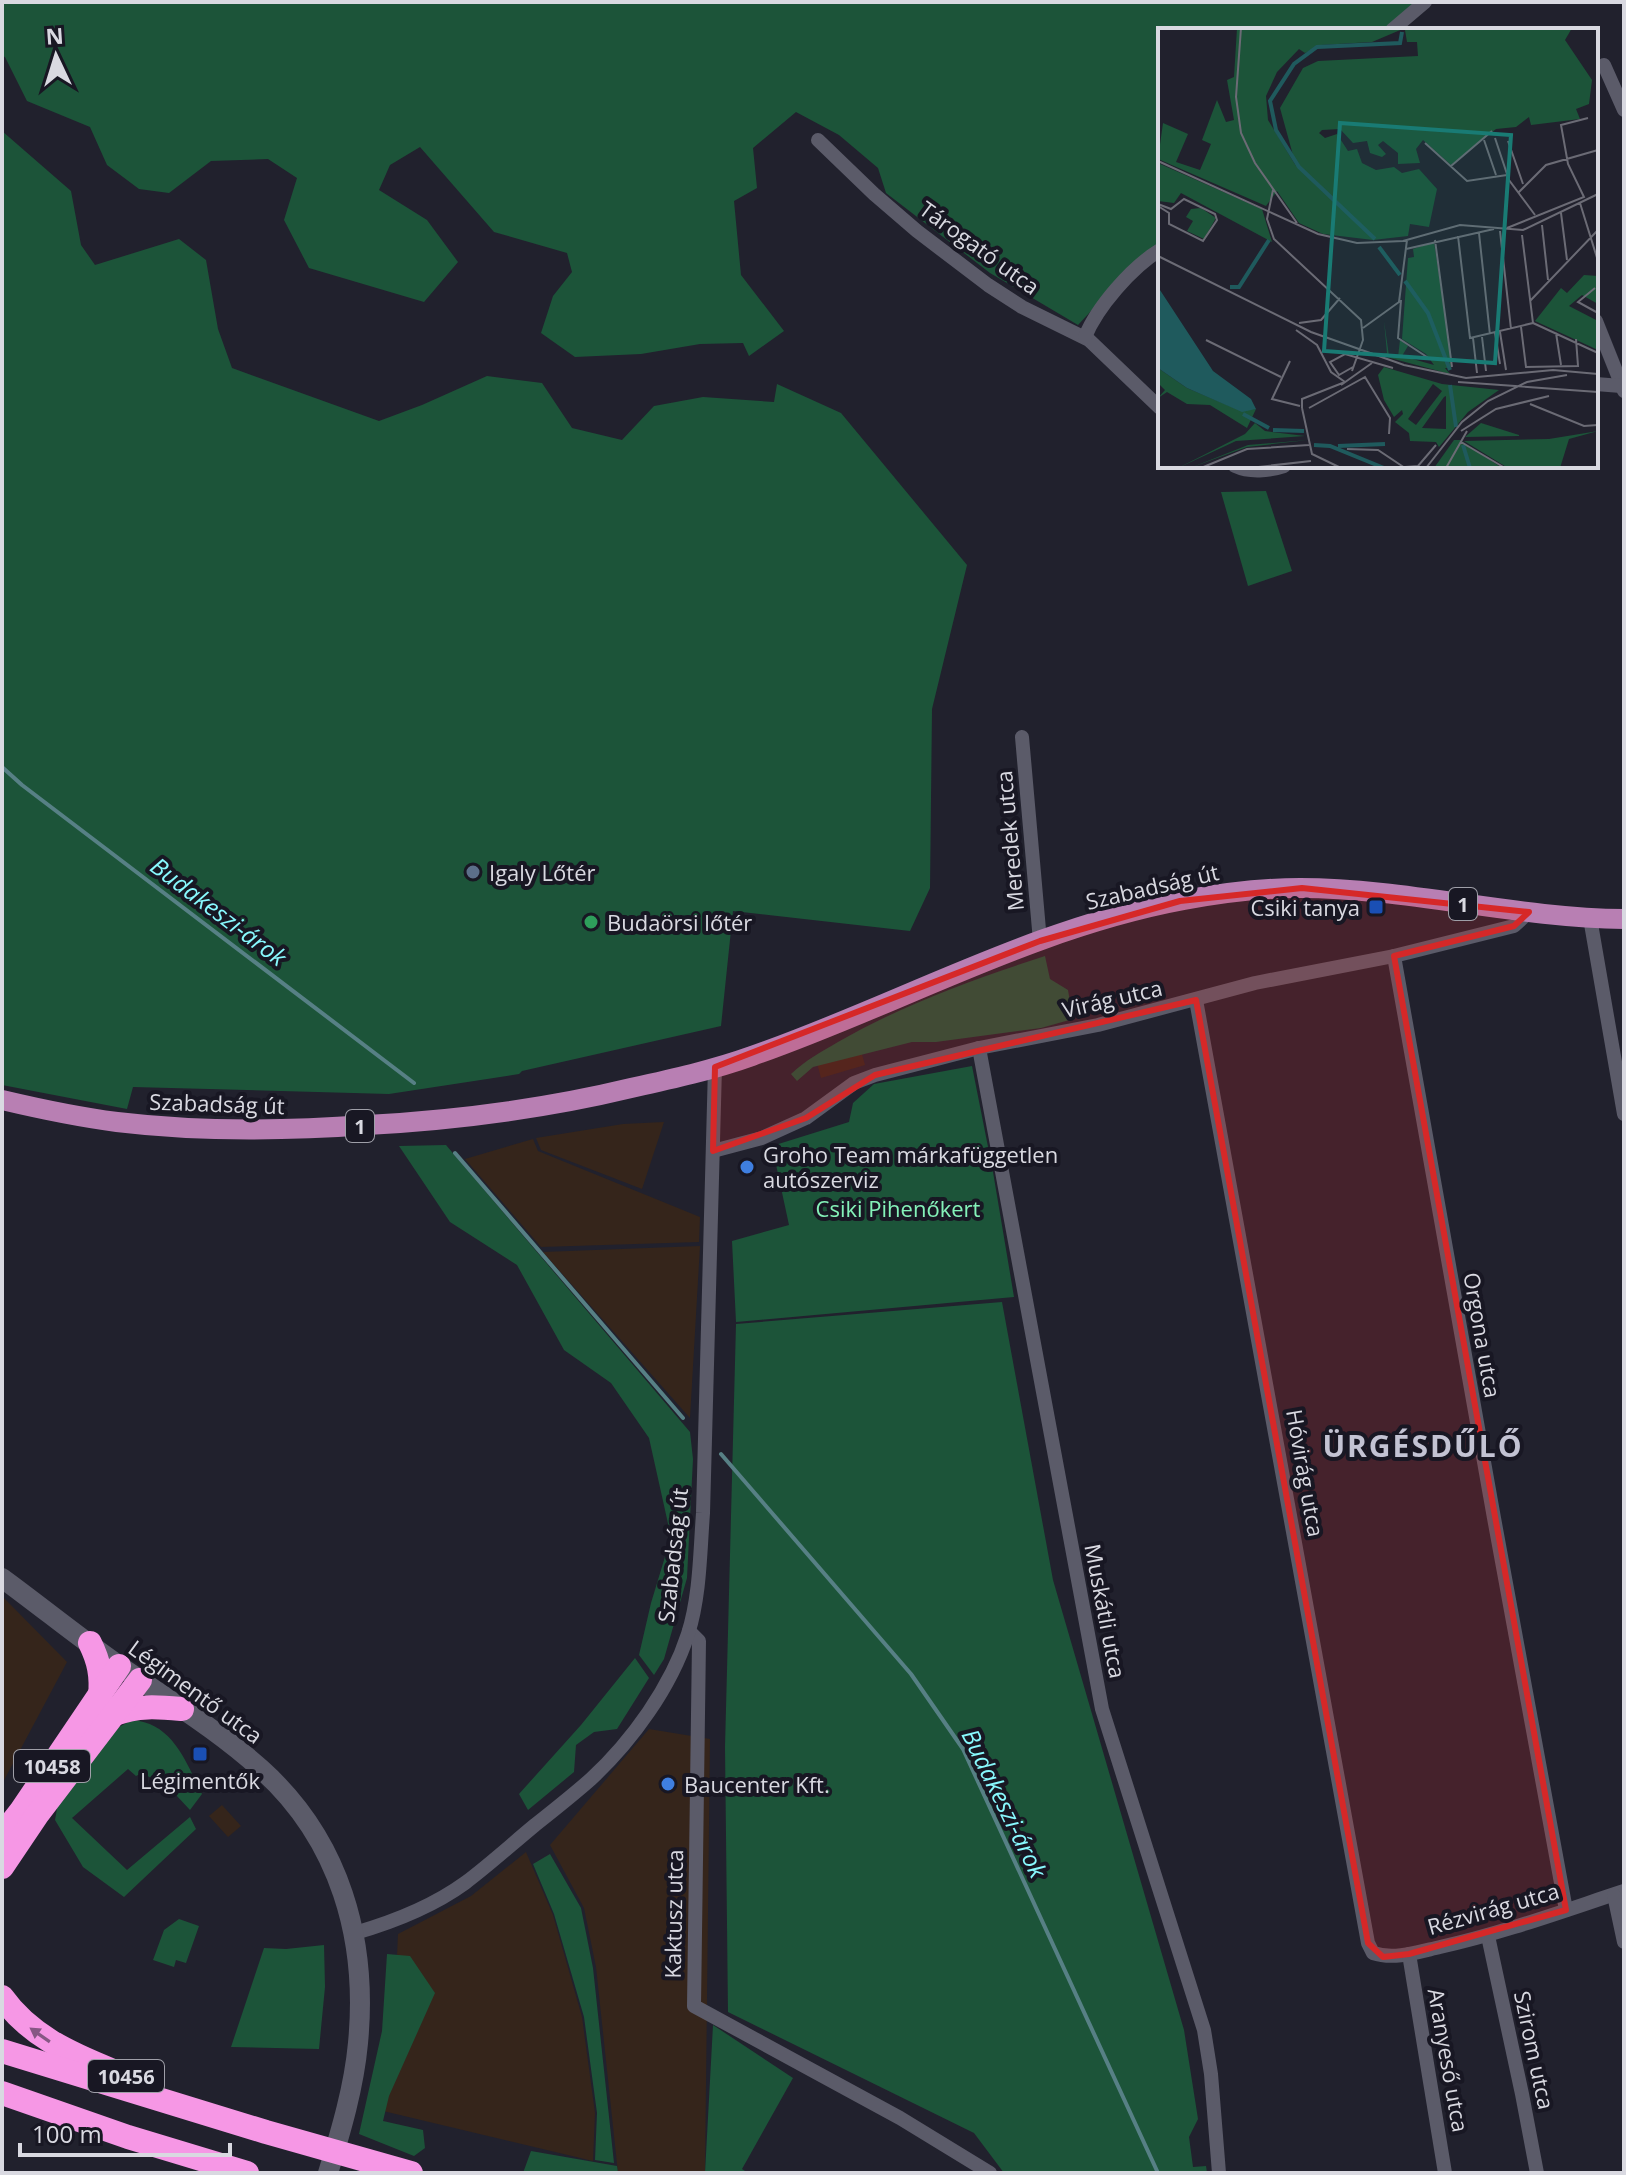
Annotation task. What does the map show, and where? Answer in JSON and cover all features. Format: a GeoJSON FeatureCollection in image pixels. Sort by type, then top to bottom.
{"type":"FeatureCollection","features":[{"type":"Feature","properties":{"kind":"highway"},"geometry":{"type":"LineString","coordinates":[[90,1643],[100,1666],[107,1706]]}},
{"type":"Feature","properties":{"kind":"highway","name":"10458"},"geometry":{"type":"LineString","coordinates":[[2,1835],[107,1706],[119,1666]]}},
{"type":"Feature","properties":{"kind":"highway"},"geometry":{"type":"LineString","coordinates":[[2,1867],[107,1706],[140,1680]]}},
{"type":"Feature","properties":{"kind":"highway"},"geometry":{"type":"LineString","coordinates":[[107,1706],[182,1709]]}},
{"type":"Feature","properties":{"kind":"highway","name":"10456"},"geometry":{"type":"LineString","coordinates":[[2,1997],[27,2025],[64,2050],[266,2132]]}},
{"type":"Feature","properties":{"kind":"highway"},"geometry":{"type":"LineString","coordinates":[[2,2051],[411,2173]]}},
{"type":"Feature","properties":{"kind":"highway"},"geometry":{"type":"LineString","coordinates":[[2,2093],[128,2137],[247,2173]]}},
{"type":"Feature","properties":{"kind":"main road","name":"Szabadság út"},"geometry":{"type":"LineString","coordinates":[[2,1100],[115,1122],[239,1130],[335,1128],[435,1121],[535,1108],[622,1091],[715,1067],[791,1041],[1040,941],[1144,908],[1208,896],[1268,889],[1341,890],[1590,918],[1622,915]]}},
{"type":"Feature","properties":{"kind":"main road","name":"Légimentő utca"},"geometry":{"type":"LineString","coordinates":[[2,1578],[119,1666],[217,1733],[262,1770],[311,1828],[336,1874],[355,1933],[361,1999],[358,2045],[347,2104],[328,2173]]}},
{"type":"Feature","properties":{"kind":"street"},"geometry":{"type":"LineString","coordinates":[[1394,28],[1425,2]]}},
{"type":"Feature","properties":{"kind":"street"},"geometry":{"type":"LineString","coordinates":[[1604,65],[1624,110]]}},
{"type":"Feature","properties":{"kind":"street","name":"Tárogató utca"},"geometry":{"type":"LineString","coordinates":[[818,140],[884,203],[970,272],[1022,307],[1085,337],[1158,406]]}},
{"type":"Feature","properties":{"kind":"street"},"geometry":{"type":"LineString","coordinates":[[1085,337],[1092,319],[1128,277],[1158,251]]}},
{"type":"Feature","properties":{"kind":"street"},"geometry":{"type":"LineString","coordinates":[[1598,326],[1623,388]]}},
{"type":"Feature","properties":{"kind":"street"},"geometry":{"type":"LineString","coordinates":[[1598,384],[1623,388]]}},
{"type":"Feature","properties":{"kind":"street"},"geometry":{"type":"LineString","coordinates":[[1240,468],[1277,468]]}},
{"type":"Feature","properties":{"kind":"street","name":"Meredek utca"},"geometry":{"type":"LineString","coordinates":[[1022,737],[1040,941]]}},
{"type":"Feature","properties":{"kind":"street","name":"Virág utca"},"geometry":{"type":"LineString","coordinates":[[713,1151],[762,1138],[806,1118],[854,1083],[875,1075],[979,1048],[1098,1025],[1255,983],[1394,956],[1514,926],[1529,912]]}},
{"type":"Feature","properties":{"kind":"street"},"geometry":{"type":"LineString","coordinates":[[1590,918],[1624,1114]]}},
{"type":"Feature","properties":{"kind":"street","name":"Orgona utca"},"geometry":{"type":"LineString","coordinates":[[1394,956],[1566,1910]]}},
{"type":"Feature","properties":{"kind":"street","name":"Hóvirág utca"},"geometry":{"type":"LineString","coordinates":[[1196,1000],[1368,1943],[1373,1953]]}},
{"type":"Feature","properties":{"kind":"street","name":"Muskátli utca"},"geometry":{"type":"LineString","coordinates":[[979,1048],[1102,1709],[1204,2030],[1219,2173]]}},
{"type":"Feature","properties":{"kind":"street","name":"Szabadság út"},"geometry":{"type":"LineString","coordinates":[[355,1933],[412,1913],[464,1884],[591,1778],[617,1752],[653,1703],[677,1662],[689,1631],[697,1585],[703,1513],[715,1067]]}},
{"type":"Feature","properties":{"kind":"street","name":"Kaktusz utca"},"geometry":{"type":"LineString","coordinates":[[689,1631],[699,1641],[694,2006],[900,2118],[990,2173]]}},
{"type":"Feature","properties":{"kind":"street"},"geometry":{"type":"LineString","coordinates":[[1619,1893],[1624,1942]]}},
{"type":"Feature","properties":{"kind":"street","name":"Rézvirág utca"},"geometry":{"type":"LineString","coordinates":[[1373,1953],[1383,1957],[1409,1954],[1488,1936],[1619,1893]]}},
{"type":"Feature","properties":{"kind":"street","name":"Szirom utca"},"geometry":{"type":"LineString","coordinates":[[1488,1936],[1537,2173]]}},
{"type":"Feature","properties":{"kind":"street","name":"Aranyeső utca"},"geometry":{"type":"LineString","coordinates":[[1409,1954],[1445,2173]]}},
{"type":"Feature","properties":{"kind":"highlighted area"},"geometry":{"type":"Polygon","coordinates":[[[1302,888],[1529,912],[1514,926],[1394,956],[1566,1910],[1409,1954],[1383,1957],[1368,1943],[1196,1000],[875,1075],[806,1118],[713,1151],[715,1067],[1040,941],[1180,901],[1302,888]]]}},
{"type":"Feature","properties":{"kind":"shaded area"},"geometry":{"type":"Polygon","coordinates":[[[861,1051],[865,1065],[821,1078],[817,1063],[861,1051]]]}},
{"type":"Feature","properties":{"kind":"shaded area"},"geometry":{"type":"Polygon","coordinates":[[[664,1122],[642,1189],[541,1150],[536,1138],[623,1124],[664,1122]]]}},
{"type":"Feature","properties":{"kind":"shaded area"},"geometry":{"type":"Polygon","coordinates":[[[533,1139],[538,1151],[700,1217],[699,1242],[541,1247],[465,1159],[533,1139]]]}},
{"type":"Feature","properties":{"kind":"shaded area"},"geometry":{"type":"Polygon","coordinates":[[[700,1246],[690,1418],[543,1252],[700,1246]]]}},
{"type":"Feature","properties":{"kind":"shaded area"},"geometry":{"type":"Polygon","coordinates":[[[2,1596],[67,1662],[2,1784],[2,1596]]]}},
{"type":"Feature","properties":{"kind":"shaded area"},"geometry":{"type":"Polygon","coordinates":[[[649,1729],[710,1739],[705,2173],[618,2173],[596,1967],[584,1908],[550,1845],[649,1729]]]}},
{"type":"Feature","properties":{"kind":"shaded area"},"geometry":{"type":"Polygon","coordinates":[[[222,1805],[241,1826],[228,1837],[209,1816],[222,1805]]]}},
{"type":"Feature","properties":{"kind":"shaded area"},"geometry":{"type":"Polygon","coordinates":[[[526,1852],[553,1915],[582,2017],[595,2113],[593,2161],[379,2110],[393,2043],[398,1934],[471,1896],[526,1852]]]}},
{"type":"Feature","properties":{"kind":"green space"},"geometry":{"type":"Polygon","coordinates":[[[2,2],[1422,2],[1390,28],[1158,28],[1158,246],[1143,255],[1078,325],[990,273],[886,193],[878,168],[839,135],[796,112],[753,148],[757,188],[734,201],[741,275],[784,331],[749,356],[743,343],[700,344],[641,354],[575,357],[541,333],[553,296],[572,272],[567,253],[494,232],[420,147],[390,165],[379,190],[427,220],[458,262],[424,302],[309,268],[284,220],[297,178],[268,159],[211,161],[169,193],[139,189],[107,165],[90,127],[27,101],[2,56],[2,2]]]}},
{"type":"Feature","properties":{"kind":"green space"},"geometry":{"type":"Polygon","coordinates":[[[2,131],[71,191],[81,245],[95,265],[179,239],[206,260],[218,329],[232,368],[379,421],[487,376],[542,383],[572,428],[622,440],[654,406],[703,397],[774,402],[777,384],[841,413],[967,565],[932,709],[930,888],[910,931],[733,911],[721,1026],[519,1074],[389,1094],[133,1087],[127,1109],[2,1085],[2,131]]]}},
{"type":"Feature","properties":{"kind":"green space"},"geometry":{"type":"Polygon","coordinates":[[[1266,491],[1292,571],[1248,586],[1221,492],[1266,491]]]}},
{"type":"Feature","properties":{"kind":"green space"},"geometry":{"type":"Polygon","coordinates":[[[1045,956],[1050,979],[1068,990],[1073,1019],[1041,1028],[936,1042],[912,1042],[813,1067],[797,1081],[791,1074],[820,1053],[887,1016],[1045,956]]]}},
{"type":"Feature","properties":{"kind":"green space","name":"Csiki Pihenőkert"},"geometry":{"type":"Polygon","coordinates":[[[972,1066],[1014,1297],[736,1322],[732,1241],[789,1225],[772,1146],[849,1122],[853,1103],[874,1084],[972,1066]]]}},
{"type":"Feature","properties":{"kind":"green space"},"geometry":{"type":"Polygon","coordinates":[[[446,1145],[690,1432],[693,1459],[687,1578],[664,1659],[654,1675],[639,1655],[671,1537],[649,1438],[611,1383],[564,1350],[517,1265],[450,1222],[399,1146],[446,1145]]]}},
{"type":"Feature","properties":{"kind":"green space"},"geometry":{"type":"Polygon","coordinates":[[[1002,1302],[1053,1580],[1184,2030],[1198,2119],[1189,2137],[1193,2167],[1206,2166],[1207,2173],[1004,2173],[974,2133],[728,2012],[725,1747],[736,1324],[1002,1302]]]}},
{"type":"Feature","properties":{"kind":"green space"},"geometry":{"type":"Polygon","coordinates":[[[635,1658],[649,1678],[617,1729],[594,1732],[576,1745],[574,1772],[528,1810],[519,1794],[635,1658]]]}},
{"type":"Feature","properties":{"kind":"green space"},"geometry":{"type":"Polygon","coordinates":[[[132,1720],[158,1728],[168,1736],[184,1757],[202,1794],[190,1810],[162,1780],[142,1773],[136,1776],[128,1769],[72,1818],[127,1870],[190,1817],[196,1829],[124,1897],[83,1867],[55,1820],[58,1803],[119,1727],[132,1720]]]}},
{"type":"Feature","properties":{"kind":"green space"},"geometry":{"type":"Polygon","coordinates":[[[550,1854],[581,1908],[593,1968],[614,2163],[595,2160],[597,2113],[584,2017],[554,1914],[533,1864],[550,1854]]]}},
{"type":"Feature","properties":{"kind":"green space"},"geometry":{"type":"Polygon","coordinates":[[[179,1919],[199,1926],[186,1963],[176,1960],[174,1967],[153,1960],[164,1930],[179,1919]]]}},
{"type":"Feature","properties":{"kind":"green space"},"geometry":{"type":"Polygon","coordinates":[[[324,1945],[325,1987],[319,2049],[231,2047],[264,1948],[324,1945]]]}},
{"type":"Feature","properties":{"kind":"green space"},"geometry":{"type":"Polygon","coordinates":[[[387,1954],[410,1956],[435,1993],[389,2096],[383,2121],[423,2130],[425,2148],[414,2156],[359,2134],[382,2031],[387,1954]]]}},
{"type":"Feature","properties":{"kind":"green space"},"geometry":{"type":"Polygon","coordinates":[[[713,2025],[793,2078],[742,2169],[748,2173],[705,2173],[713,2025]]]}},
{"type":"Feature","properties":{"kind":"green space"},"geometry":{"type":"Polygon","coordinates":[[[531,2151],[617,2166],[618,2173],[523,2173],[531,2151]]]}},
{"type":"Feature","properties":{"kind":"waterway","name":"Budakeszi-árok"},"geometry":{"type":"LineString","coordinates":[[2,767],[414,1083]]}},
{"type":"Feature","properties":{"kind":"waterway","name":"Budakeszi-árok"},"geometry":{"type":"LineString","coordinates":[[455,1153],[683,1418]]}},
{"type":"Feature","properties":{"kind":"waterway","name":"Budakeszi-árok"},"geometry":{"type":"LineString","coordinates":[[721,1454],[911,1674],[963,1749],[1158,2173]]}},
{"type":"Feature","properties":{"kind":"place","name":"Igaly Lőtér"},"geometry":{"type":"Point","coordinates":[473,872]}},
{"type":"Feature","properties":{"kind":"place","name":"Csiki tanya"},"geometry":{"type":"Point","coordinates":[1376,907]}},
{"type":"Feature","properties":{"kind":"place","name":"Budaörsi lőtér"},"geometry":{"type":"Point","coordinates":[591,922]}},
{"type":"Feature","properties":{"kind":"place","name":"Groho Team márkafüggetlen autószerviz"},"geometry":{"type":"Point","coordinates":[747,1167]}},
{"type":"Feature","properties":{"kind":"place","name":"Légimentők"},"geometry":{"type":"Point","coordinates":[200,1754]}},
{"type":"Feature","properties":{"kind":"place","name":"Baucenter Kft."},"geometry":{"type":"Point","coordinates":[668,1784]}},
{"type":"Feature","properties":{"kind":"district","name":"ÜRGÉSDŰLŐ"},"geometry":{"type":"Point","coordinates":[1423,1445]}}]}
